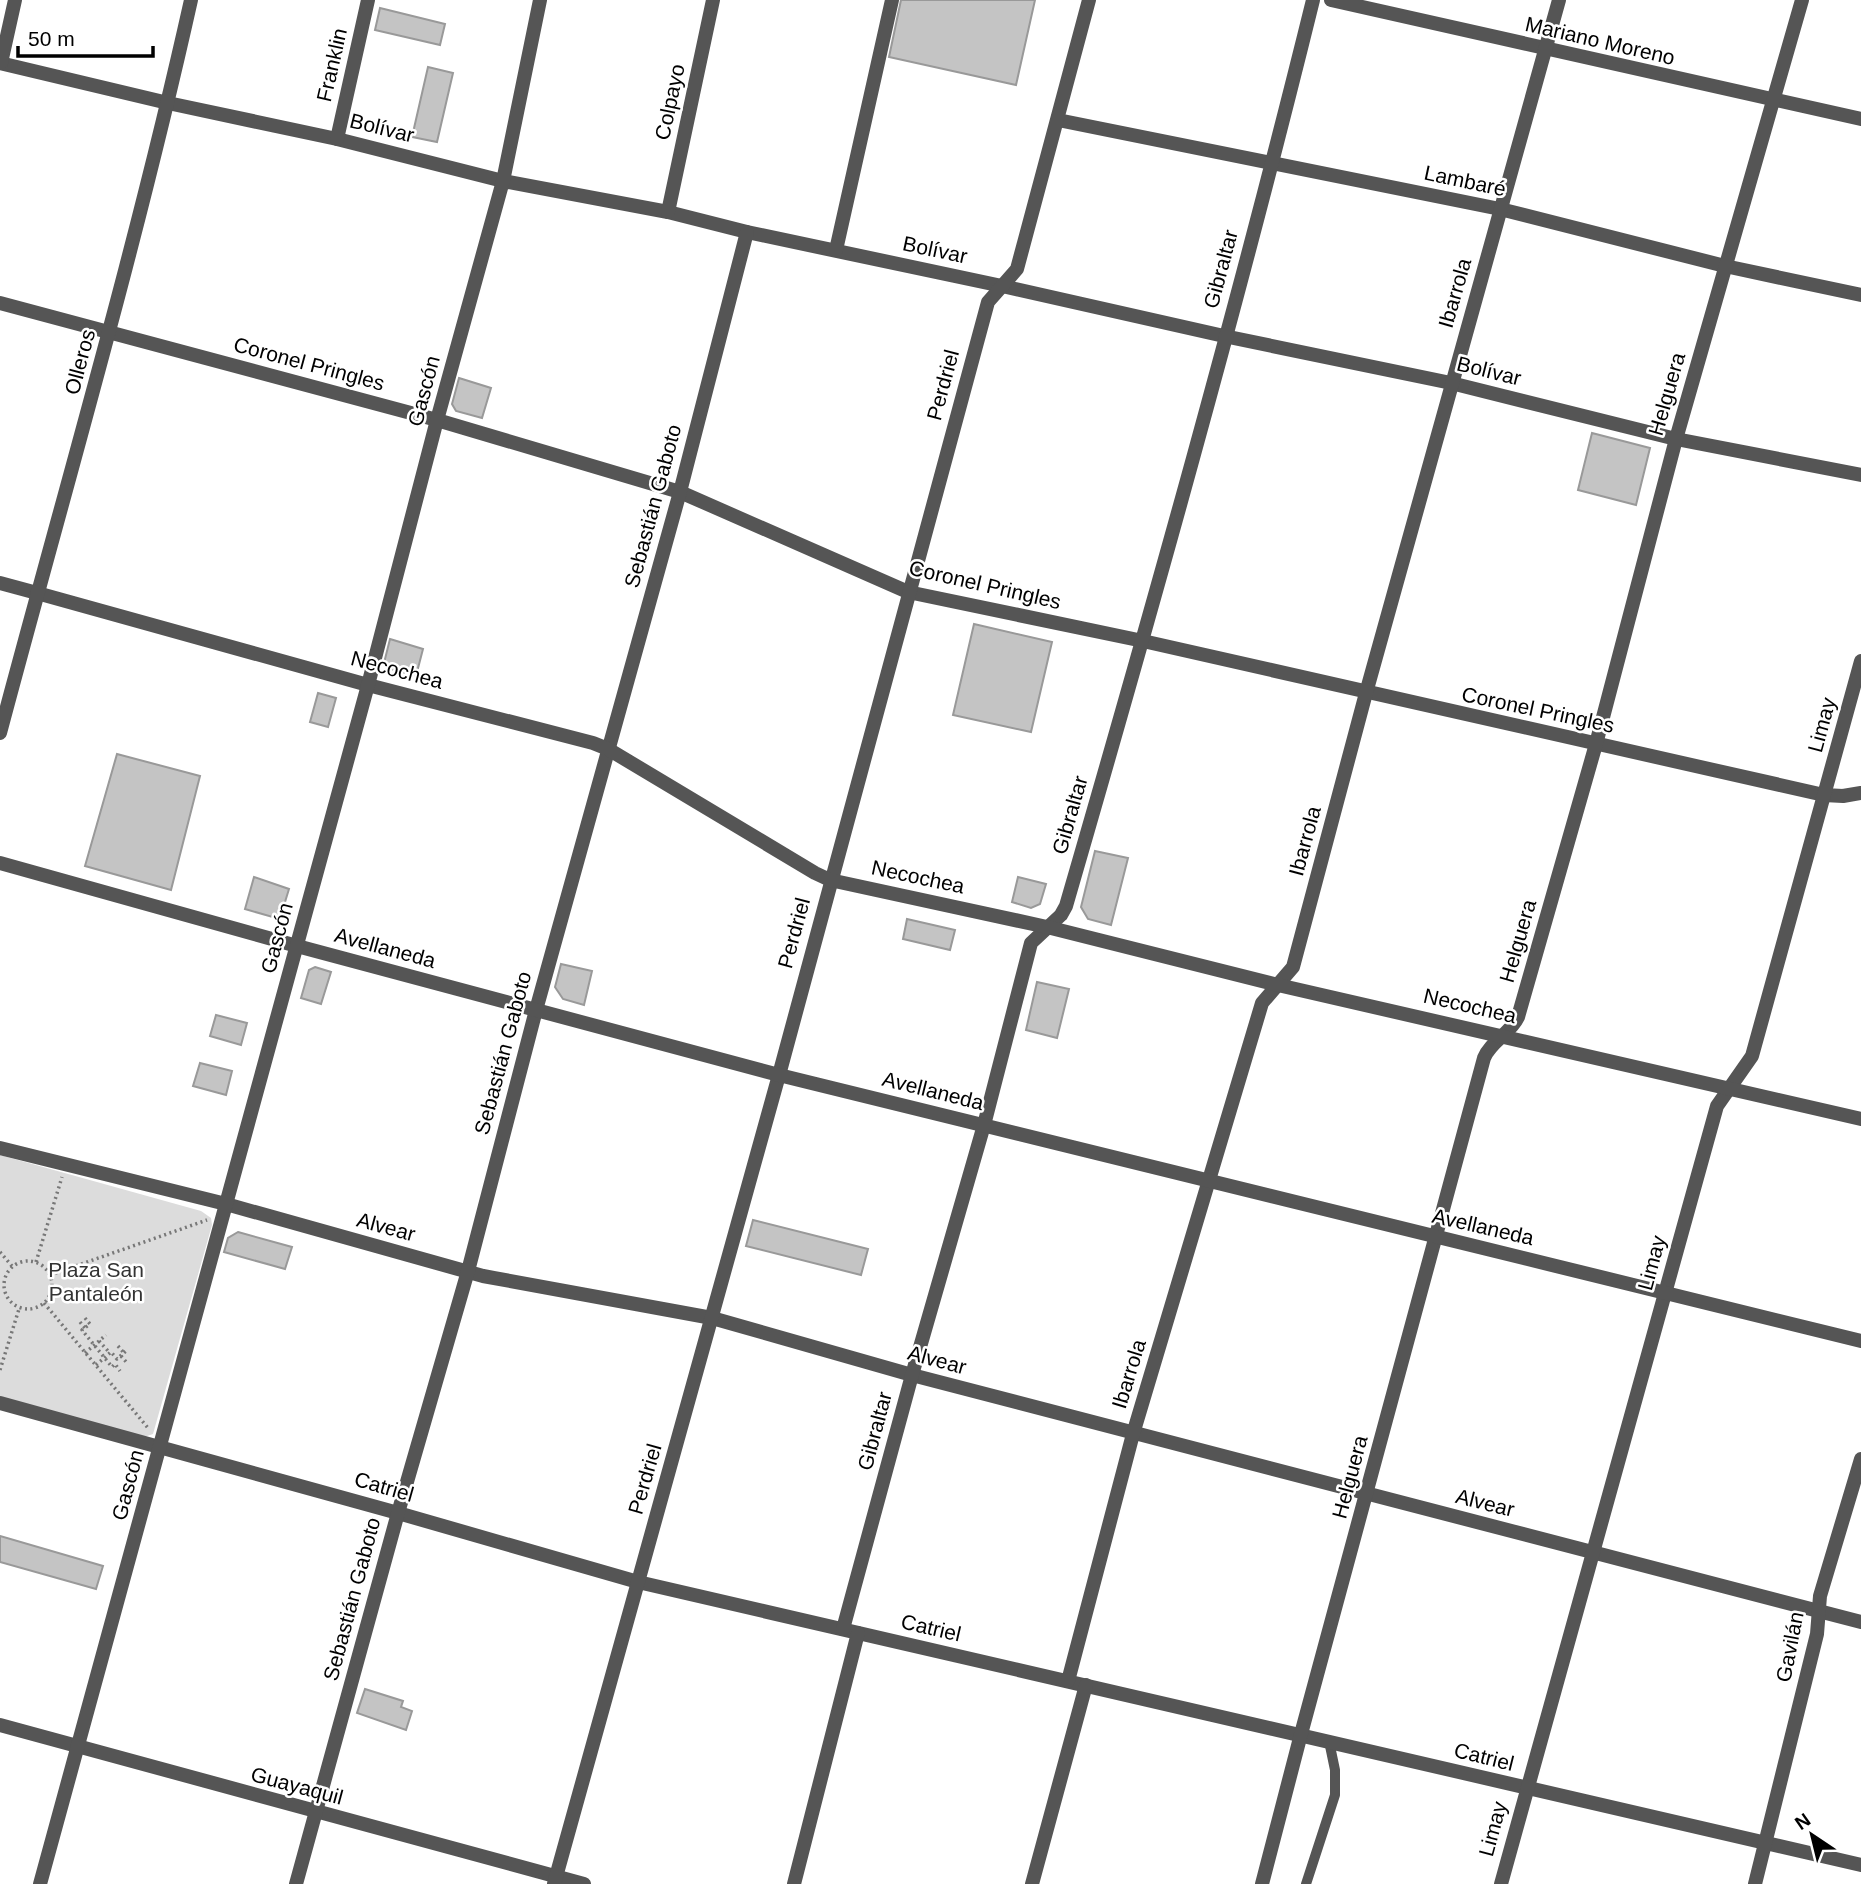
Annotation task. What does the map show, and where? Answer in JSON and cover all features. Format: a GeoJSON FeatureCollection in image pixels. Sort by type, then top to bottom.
{"type":"FeatureCollection","features":[{"type":"Feature","properties":{"kind":"street"},"geometry":{"type":"LineString","coordinates":[[0,63],[15,0]]}},
{"type":"Feature","properties":{"kind":"street","name":"Olleros"},"geometry":{"type":"LineString","coordinates":[[0,733],[110,333],[191,0]]}},
{"type":"Feature","properties":{"kind":"street","name":"Franklin"},"geometry":{"type":"LineString","coordinates":[[337,139],[368,0]]}},
{"type":"Feature","properties":{"kind":"street","name":"Gascón"},"geometry":{"type":"LineString","coordinates":[[40,1884],[157,1440],[226,1205],[369,685],[437,420],[503,181],[540,0]]}},
{"type":"Feature","properties":{"kind":"street","name":"Colpayo"},"geometry":{"type":"LineString","coordinates":[[668,212],[713,0]]}},
{"type":"Feature","properties":{"kind":"street"},"geometry":{"type":"LineString","coordinates":[[836,250],[891,0]]}},
{"type":"Feature","properties":{"kind":"street","name":"Perdriel"},"geometry":{"type":"LineString","coordinates":[[555,1881],[779,1075],[988,302],[1017,269],[1089,0]]}},
{"type":"Feature","properties":{"kind":"street","name":"Gibraltar"},"geometry":{"type":"LineString","coordinates":[[843,1629],[984,1125],[1031,943],[1061,915],[1066,906],[1143,641],[1272,164],[1313,0]]}},
{"type":"Feature","properties":{"kind":"street","name":"Mariano Moreno"},"geometry":{"type":"LineString","coordinates":[[1331,0],[1861,119]]}},
{"type":"Feature","properties":{"kind":"street","name":"Ibarrola"},"geometry":{"type":"LineString","coordinates":[[1068,1681],[1133,1434],[1262,1003],[1293,967],[1451,383],[1559,0]]}},
{"type":"Feature","properties":{"kind":"street","name":"Helguera"},"geometry":{"type":"LineString","coordinates":[[1262,1884],[1484,1058],[1518,1017],[1596,744],[1676,439],[1802,0]]}},
{"type":"Feature","properties":{"kind":"street","name":"Bolívar"},"geometry":{"type":"LineString","coordinates":[[0,63],[337,139],[503,181],[668,212],[747,232],[1451,383],[1676,439],[1861,475]]}},
{"type":"Feature","properties":{"kind":"street","name":"Lambaré"},"geometry":{"type":"LineString","coordinates":[[1058,120],[1500,209],[1725,266],[1861,295]]}},
{"type":"Feature","properties":{"kind":"street","name":"Sebastián Gaboto"},"geometry":{"type":"LineString","coordinates":[[296,1884],[468,1271],[536,1010],[680,492],[747,232]]}},
{"type":"Feature","properties":{"kind":"street","name":"Coronel Pringles"},"geometry":{"type":"LineString","coordinates":[[0,303],[437,420],[680,492],[908,592],[1143,641],[1825,795],[1861,793]]}},
{"type":"Feature","properties":{"kind":"street","name":"Necochea"},"geometry":{"type":"LineString","coordinates":[[0,583],[369,685],[593,743],[608,749],[830,880],[1047,927],[1278,985],[1861,1119]]}},
{"type":"Feature","properties":{"kind":"street","name":"Limay"},"geometry":{"type":"LineString","coordinates":[[1501,1884],[1525,1789],[1717,1106],[1752,1056],[1861,661]]}},
{"type":"Feature","properties":{"kind":"street","name":"Avellaneda"},"geometry":{"type":"LineString","coordinates":[[0,863],[296,946],[779,1075],[1861,1341]]}},
{"type":"Feature","properties":{"kind":"street","name":"Alvear"},"geometry":{"type":"LineString","coordinates":[[0,1148],[226,1205],[468,1271],[712,1318],[1133,1434],[1861,1622]]}},
{"type":"Feature","properties":{"kind":"street","name":"Catriel"},"geometry":{"type":"LineString","coordinates":[[0,1403],[157,1440],[638,1582],[1861,1865]]}},
{"type":"Feature","properties":{"kind":"street","name":"Gavilán"},"geometry":{"type":"LineString","coordinates":[[1755,1884],[1817,1634],[1820,1596],[1861,1459]]}},
{"type":"Feature","properties":{"kind":"street"},"geometry":{"type":"LineString","coordinates":[[794,1884],[858,1633]]}},
{"type":"Feature","properties":{"kind":"street"},"geometry":{"type":"LineString","coordinates":[[1032,1884],[1086,1685]]}},
{"type":"Feature","properties":{"kind":"street","name":"Guayaquil"},"geometry":{"type":"LineString","coordinates":[[0,1725],[555,1881],[584,1884]]}},
{"type":"Feature","properties":{"kind":"lane"},"geometry":{"type":"LineString","coordinates":[[1306,1884],[1335,1795],[1335,1770],[1329,1741]]}},
{"type":"Feature","properties":{"kind":"path"},"geometry":{"type":"LineString","coordinates":[[36,1262],[63,1173]]}},
{"type":"Feature","properties":{"kind":"path"},"geometry":{"type":"LineString","coordinates":[[50,1275],[211,1218]]}},
{"type":"Feature","properties":{"kind":"path"},"geometry":{"type":"LineString","coordinates":[[0,1252],[12,1266]]}},
{"type":"Feature","properties":{"kind":"path"},"geometry":{"type":"LineString","coordinates":[[26,1261],[36,1262],[47,1269],[52,1290],[44,1303],[28,1309],[20,1308],[3,1294],[4,1281],[12,1266],[26,1261]]}},
{"type":"Feature","properties":{"kind":"path"},"geometry":{"type":"LineString","coordinates":[[44,1303],[157,1440]]}},
{"type":"Feature","properties":{"kind":"path"},"geometry":{"type":"LineString","coordinates":[[0,1370],[20,1308]]}},
{"type":"Feature","properties":{"kind":"path"},"geometry":{"type":"LineString","coordinates":[[85,1318],[90,1324],[82,1330],[112,1367],[115,1364],[120,1371]]}},
{"type":"Feature","properties":{"kind":"path"},"geometry":{"type":"LineString","coordinates":[[80,1322],[85,1328]]}},
{"type":"Feature","properties":{"kind":"path"},"geometry":{"type":"LineString","coordinates":[[85,1353],[106,1335]]}},
{"type":"Feature","properties":{"kind":"path"},"geometry":{"type":"LineString","coordinates":[[99,1341],[117,1359],[124,1353]]}},
{"type":"Feature","properties":{"kind":"path"},"geometry":{"type":"LineString","coordinates":[[118,1346],[128,1364]]}},
{"type":"Feature","properties":{"kind":"path"},"geometry":{"type":"LineString","coordinates":[[96,1365],[110,1353]]}},
{"type":"Feature","properties":{"kind":"green space","name":"Plaza San Pantaleón"},"geometry":{"type":"Polygon","coordinates":[[[0,1155],[201,1211],[211,1218],[212,1225],[153,1434],[144,1437],[0,1397],[0,1155]]]}},
{"type":"Feature","properties":{"kind":"building"},"geometry":{"type":"Polygon","coordinates":[[[901,0],[1035,0],[1016,85],[889,57],[901,0]]]}},
{"type":"Feature","properties":{"kind":"building"},"geometry":{"type":"Polygon","coordinates":[[[380,8],[445,24],[440,45],[375,30],[380,8]]]}},
{"type":"Feature","properties":{"kind":"building"},"geometry":{"type":"Polygon","coordinates":[[[428,67],[453,73],[437,142],[412,137],[428,67]]]}},
{"type":"Feature","properties":{"kind":"building"},"geometry":{"type":"Polygon","coordinates":[[[459,378],[491,388],[482,418],[456,411],[452,404],[459,378]]]}},
{"type":"Feature","properties":{"kind":"building"},"geometry":{"type":"Polygon","coordinates":[[[1592,433],[1650,448],[1636,505],[1578,490],[1592,433]]]}},
{"type":"Feature","properties":{"kind":"building"},"geometry":{"type":"Polygon","coordinates":[[[974,624],[1052,642],[1031,732],[953,715],[974,624]]]}},
{"type":"Feature","properties":{"kind":"building"},"geometry":{"type":"Polygon","coordinates":[[[390,639],[423,649],[416,676],[387,668],[384,663],[390,639]]]}},
{"type":"Feature","properties":{"kind":"building"},"geometry":{"type":"Polygon","coordinates":[[[318,693],[336,698],[328,727],[310,722],[318,693]]]}},
{"type":"Feature","properties":{"kind":"building"},"geometry":{"type":"Polygon","coordinates":[[[117,754],[200,776],[171,890],[85,866],[117,754]]]}},
{"type":"Feature","properties":{"kind":"building"},"geometry":{"type":"Polygon","coordinates":[[[1095,851],[1128,858],[1111,925],[1088,919],[1081,907],[1095,851]]]}},
{"type":"Feature","properties":{"kind":"building"},"geometry":{"type":"Polygon","coordinates":[[[254,877],[289,889],[281,915],[276,918],[245,909],[254,877]]]}},
{"type":"Feature","properties":{"kind":"building"},"geometry":{"type":"Polygon","coordinates":[[[1018,877],[1046,884],[1040,904],[1031,908],[1012,902],[1018,877]]]}},
{"type":"Feature","properties":{"kind":"building"},"geometry":{"type":"Polygon","coordinates":[[[907,919],[955,930],[950,950],[903,939],[907,919]]]}},
{"type":"Feature","properties":{"kind":"building"},"geometry":{"type":"Polygon","coordinates":[[[561,964],[592,971],[584,1005],[563,999],[555,987],[561,964]]]}},
{"type":"Feature","properties":{"kind":"building"},"geometry":{"type":"Polygon","coordinates":[[[315,967],[331,972],[321,1004],[301,998],[309,970],[315,967]]]}},
{"type":"Feature","properties":{"kind":"building"},"geometry":{"type":"Polygon","coordinates":[[[1037,982],[1069,989],[1057,1038],[1026,1030],[1037,982]]]}},
{"type":"Feature","properties":{"kind":"building"},"geometry":{"type":"Polygon","coordinates":[[[216,1015],[247,1023],[241,1045],[210,1036],[216,1015]]]}},
{"type":"Feature","properties":{"kind":"building"},"geometry":{"type":"Polygon","coordinates":[[[200,1063],[232,1071],[226,1095],[193,1086],[200,1063]]]}},
{"type":"Feature","properties":{"kind":"building"},"geometry":{"type":"Polygon","coordinates":[[[753,1220],[868,1249],[861,1275],[746,1246],[753,1220]]]}},
{"type":"Feature","properties":{"kind":"building"},"geometry":{"type":"Polygon","coordinates":[[[238,1232],[292,1247],[285,1269],[224,1252],[228,1238],[238,1232]]]}},
{"type":"Feature","properties":{"kind":"building"},"geometry":{"type":"Polygon","coordinates":[[[0,1536],[103,1566],[96,1589],[0,1562],[0,1536]]]}},
{"type":"Feature","properties":{"kind":"building"},"geometry":{"type":"Polygon","coordinates":[[[365,1689],[403,1701],[401,1707],[412,1711],[406,1730],[357,1713],[365,1689]]]}}]}
